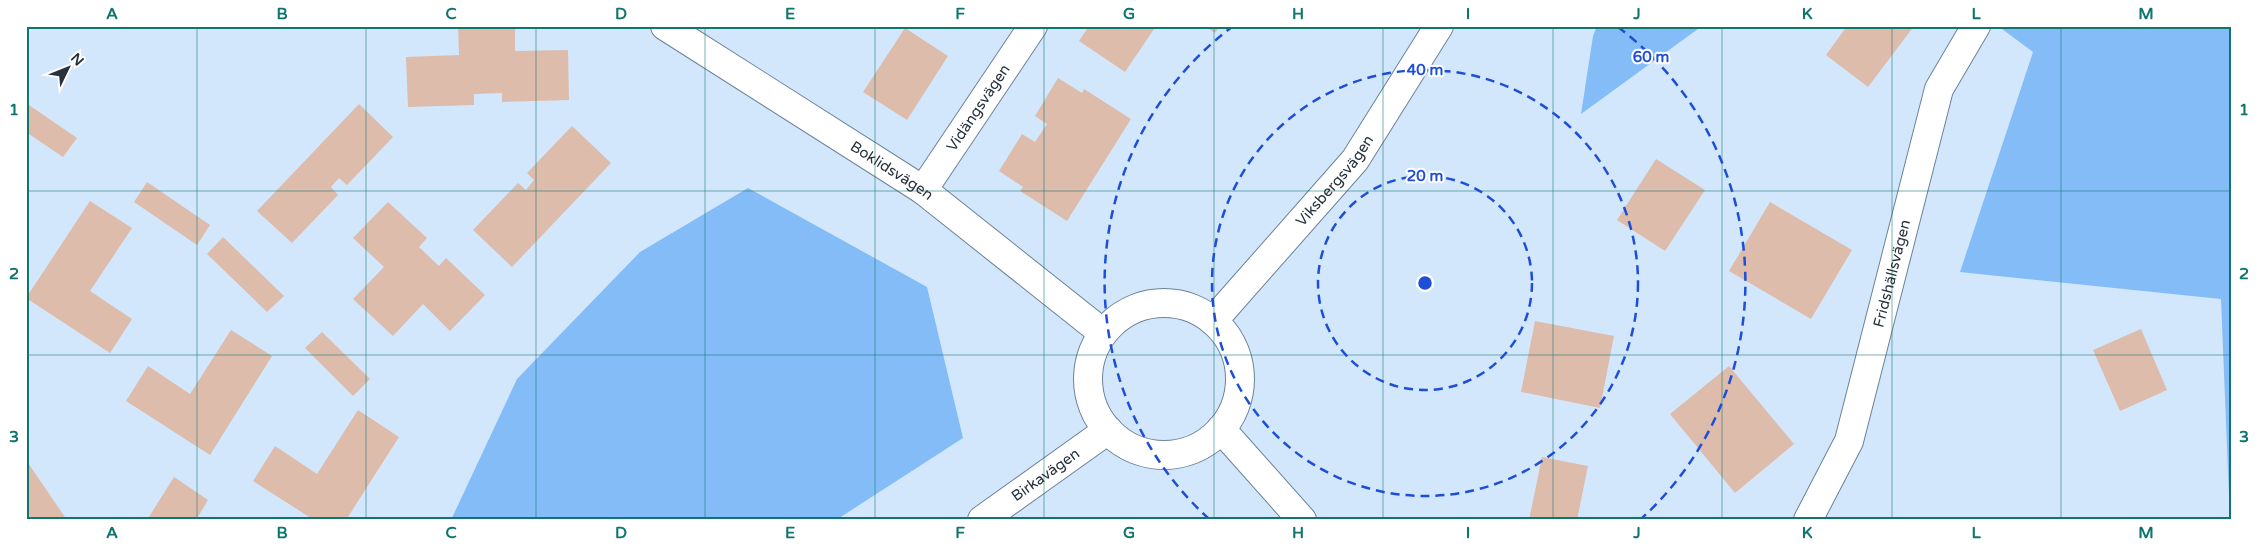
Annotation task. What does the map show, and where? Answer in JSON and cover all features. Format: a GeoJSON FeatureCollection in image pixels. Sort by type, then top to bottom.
{"type":"FeatureCollection","features":[{"type":"Feature","properties":{"kind":"street","name":"Boklidsvägen"},"geometry":{"type":"LineString","coordinates":[[665,26],[923,190],[1103,334]]}},
{"type":"Feature","properties":{"kind":"street","name":"Vidängsvägen"},"geometry":{"type":"LineString","coordinates":[[923,190],[1032,26]]}},
{"type":"Feature","properties":{"kind":"street","name":"Viksbergsvägen"},"geometry":{"type":"LineString","coordinates":[[1213,321],[1355,160],[1440,26]]}},
{"type":"Feature","properties":{"kind":"street","name":"Fridshällsvägen"},"geometry":{"type":"LineString","coordinates":[[1808,520],[1849,441],[1939,89],[1976,26]]}},
{"type":"Feature","properties":{"kind":"street"},"geometry":{"type":"LineString","coordinates":[[1156,303],[1182,305],[1198,311],[1213,321],[1227,336],[1236,355],[1240,372],[1239,390],[1233,411],[1221,429],[1199,446],[1184,452],[1170,454],[1152,454],[1136,449],[1121,441],[1108,430],[1092,403],[1088,382],[1090,360],[1103,334],[1125,314],[1140,307],[1156,303]]}},
{"type":"Feature","properties":{"kind":"street"},"geometry":{"type":"LineString","coordinates":[[1221,429],[1302,520]]}},
{"type":"Feature","properties":{"kind":"street","name":"Birkavägen"},"geometry":{"type":"LineString","coordinates":[[982,520],[1108,430]]}},
{"type":"Feature","properties":{"kind":"shaded area"},"geometry":{"type":"Polygon","coordinates":[[[1597,26],[1702,26],[1581,114],[1593,36],[1597,26]]]}},
{"type":"Feature","properties":{"kind":"shaded area"},"geometry":{"type":"Polygon","coordinates":[[[1998,26],[2232,26],[2232,520],[2230,520],[2221,299],[1960,272],[2033,52],[1998,26]]]}},
{"type":"Feature","properties":{"kind":"shaded area"},"geometry":{"type":"Polygon","coordinates":[[[748,188],[927,287],[963,438],[836,520],[451,520],[517,379],[640,252],[748,188]]]}},
{"type":"Feature","properties":{"kind":"building"},"geometry":{"type":"Polygon","coordinates":[[[458,26],[515,26],[515,51],[568,50],[569,100],[502,102],[502,93],[474,94],[474,105],[408,107],[406,57],[459,55],[458,26]]]}},
{"type":"Feature","properties":{"kind":"building"},"geometry":{"type":"Polygon","coordinates":[[[1089,26],[1156,26],[1125,72],[1079,41],[1089,26]]]}},
{"type":"Feature","properties":{"kind":"building"},"geometry":{"type":"Polygon","coordinates":[[[1204,26],[1220,26],[1215,33],[1204,26]]]}},
{"type":"Feature","properties":{"kind":"building"},"geometry":{"type":"Polygon","coordinates":[[[1847,26],[1914,26],[1868,87],[1826,55],[1847,26]]]}},
{"type":"Feature","properties":{"kind":"building"},"geometry":{"type":"Polygon","coordinates":[[[905,28],[948,56],[907,120],[863,92],[905,28]]]}},
{"type":"Feature","properties":{"kind":"building"},"geometry":{"type":"Polygon","coordinates":[[[1058,78],[1082,93],[1084,89],[1131,119],[1067,221],[1020,191],[1023,187],[999,171],[1022,134],[1035,142],[1047,124],[1035,116],[1058,78]]]}},
{"type":"Feature","properties":{"kind":"building"},"geometry":{"type":"Polygon","coordinates":[[[26,103],[77,138],[63,157],[26,132],[26,103]]]}},
{"type":"Feature","properties":{"kind":"building"},"geometry":{"type":"Polygon","coordinates":[[[359,104],[393,137],[347,185],[339,178],[331,187],[338,195],[292,243],[257,211],[359,104]]]}},
{"type":"Feature","properties":{"kind":"building"},"geometry":{"type":"Polygon","coordinates":[[[572,126],[611,163],[512,267],[473,230],[518,183],[526,190],[534,180],[527,173],[572,126]]]}},
{"type":"Feature","properties":{"kind":"building"},"geometry":{"type":"Polygon","coordinates":[[[1656,159],[1705,190],[1665,251],[1617,220],[1656,159]]]}},
{"type":"Feature","properties":{"kind":"building"},"geometry":{"type":"Polygon","coordinates":[[[147,182],[210,225],[197,245],[134,202],[147,182]]]}},
{"type":"Feature","properties":{"kind":"building"},"geometry":{"type":"Polygon","coordinates":[[[90,201],[132,228],[90,291],[132,319],[110,353],[26,298],[90,201]]]}},
{"type":"Feature","properties":{"kind":"building"},"geometry":{"type":"Polygon","coordinates":[[[388,202],[427,238],[419,247],[439,266],[446,258],[485,295],[450,331],[423,304],[393,336],[353,299],[384,267],[353,238],[388,202]]]}},
{"type":"Feature","properties":{"kind":"building"},"geometry":{"type":"Polygon","coordinates":[[[1770,202],[1852,250],[1811,319],[1729,271],[1770,202]]]}},
{"type":"Feature","properties":{"kind":"building"},"geometry":{"type":"Polygon","coordinates":[[[223,237],[284,296],[267,312],[207,254],[223,237]]]}},
{"type":"Feature","properties":{"kind":"building"},"geometry":{"type":"Polygon","coordinates":[[[1535,321],[1614,336],[1600,408],[1521,392],[1535,321]]]}},
{"type":"Feature","properties":{"kind":"building"},"geometry":{"type":"Polygon","coordinates":[[[2141,329],[2167,390],[2120,411],[2093,350],[2141,329]]]}},
{"type":"Feature","properties":{"kind":"building"},"geometry":{"type":"Polygon","coordinates":[[[231,330],[272,356],[210,455],[126,401],[148,366],[190,394],[231,330]]]}},
{"type":"Feature","properties":{"kind":"building"},"geometry":{"type":"Polygon","coordinates":[[[322,332],[370,379],[353,396],[305,348],[322,332]]]}},
{"type":"Feature","properties":{"kind":"building"},"geometry":{"type":"Polygon","coordinates":[[[1729,366],[1794,444],[1735,493],[1670,414],[1729,366]]]}},
{"type":"Feature","properties":{"kind":"building"},"geometry":{"type":"Polygon","coordinates":[[[358,410],[399,437],[346,520],[314,520],[253,481],[275,446],[317,474],[358,410]]]}},
{"type":"Feature","properties":{"kind":"building"},"geometry":{"type":"Polygon","coordinates":[[[1542,457],[1588,466],[1577,520],[1529,520],[1542,457]]]}},
{"type":"Feature","properties":{"kind":"building"},"geometry":{"type":"Polygon","coordinates":[[[26,460],[67,520],[26,520],[26,460]]]}},
{"type":"Feature","properties":{"kind":"building"},"geometry":{"type":"Polygon","coordinates":[[[174,477],[208,500],[196,520],[147,520],[174,477]]]}}]}
